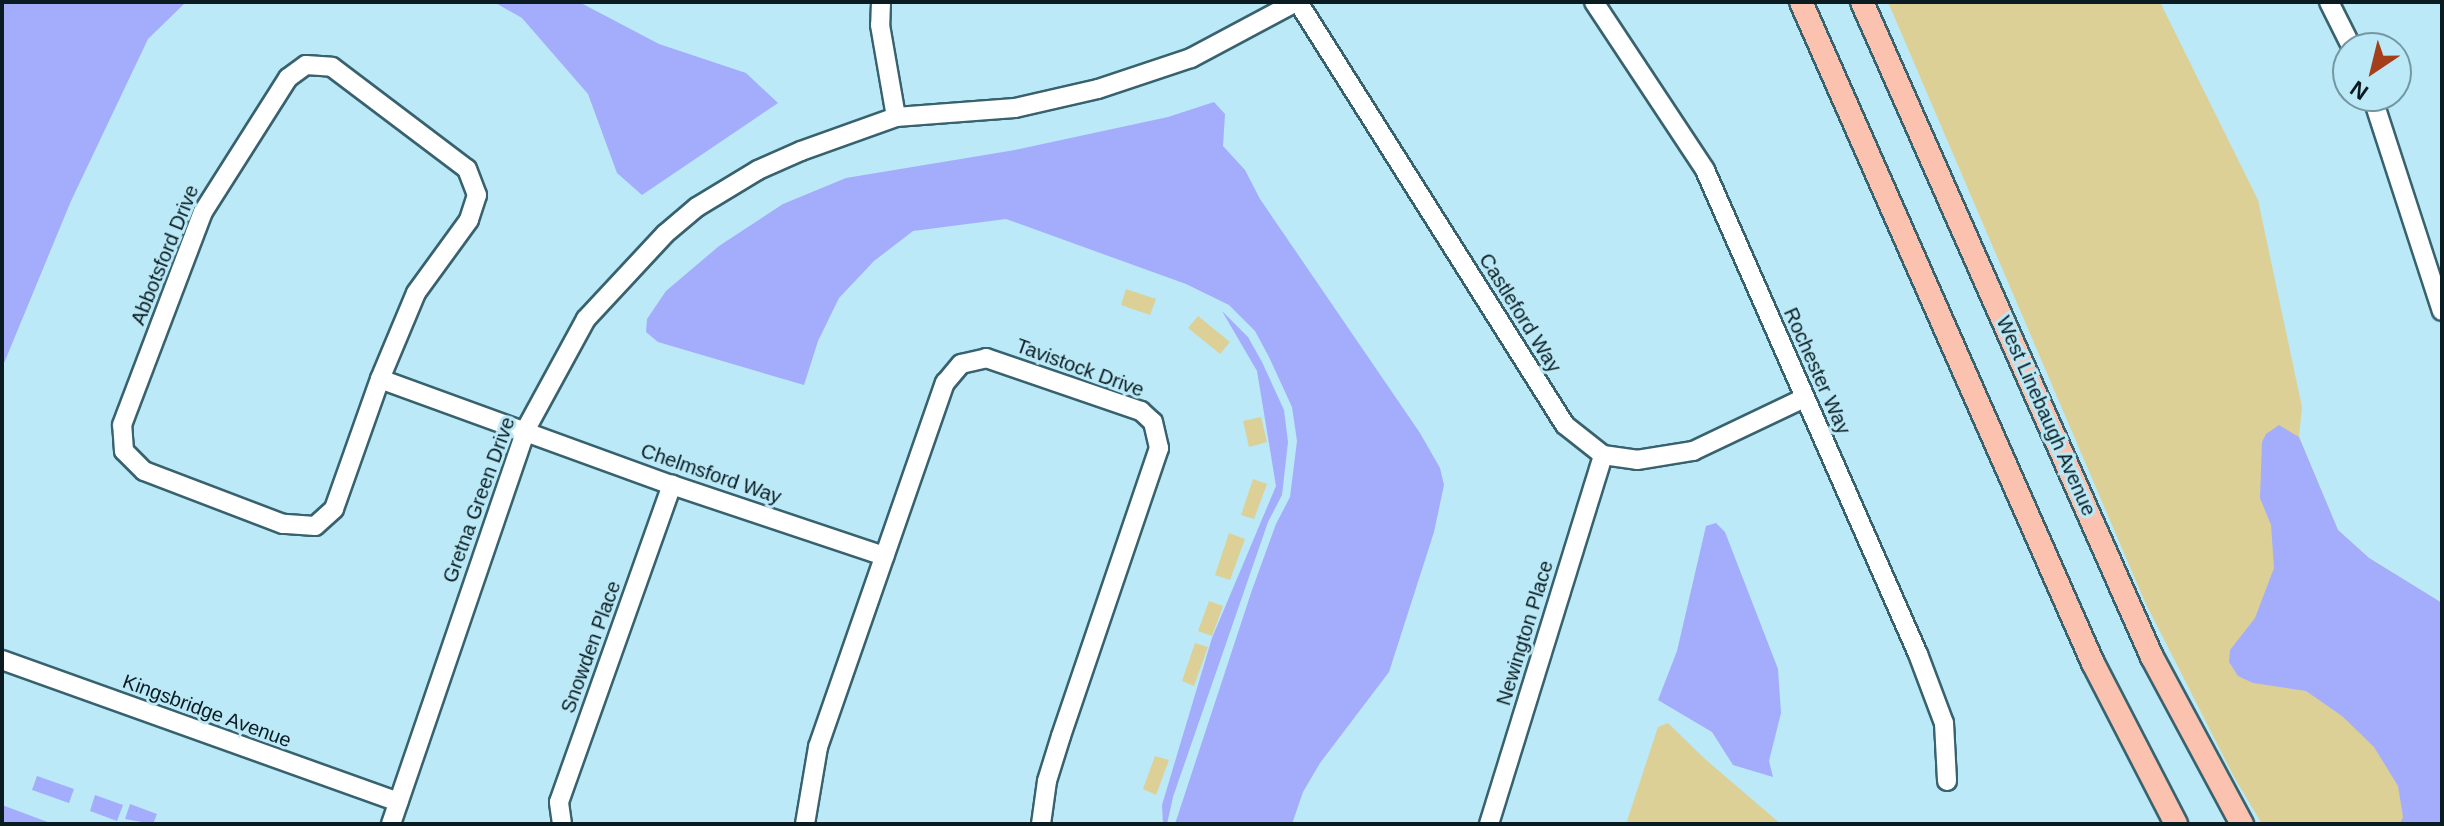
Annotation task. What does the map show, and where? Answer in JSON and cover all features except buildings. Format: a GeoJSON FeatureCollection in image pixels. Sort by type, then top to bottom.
{"type":"FeatureCollection","features":[{"type":"Feature","properties":{"kind":"main road"},"geometry":{"type":"LineString","coordinates":[[1801,2],[2093,663],[2176,824]]}},
{"type":"Feature","properties":{"kind":"main road","name":"West Linebaugh Avenue"},"geometry":{"type":"LineString","coordinates":[[1862,2],[2152,657],[2242,824]]}},
{"type":"Feature","properties":{"kind":"street"},"geometry":{"type":"LineString","coordinates":[[881,2],[880,25],[896,117]]}},
{"type":"Feature","properties":{"kind":"street","name":"Gretna Green Drive"},"geometry":{"type":"LineString","coordinates":[[391,824],[526,429],[586,319],[665,234],[697,207],[758,170],[896,117],[1015,108],[1098,89],[1191,58],[1297,2]]}},
{"type":"Feature","properties":{"kind":"street","name":"Castleford Way"},"geometry":{"type":"LineString","coordinates":[[1297,2],[1565,425],[1603,455]]}},
{"type":"Feature","properties":{"kind":"street","name":"Rochester Way"},"geometry":{"type":"LineString","coordinates":[[1594,2],[1705,170],[1901,614],[1944,723],[1947,781]]}},
{"type":"Feature","properties":{"kind":"street"},"geometry":{"type":"LineString","coordinates":[[2329,2],[2344,32]]}},
{"type":"Feature","properties":{"kind":"street","name":"Abbotsford Drive"},"geometry":{"type":"LineString","coordinates":[[306,65],[332,67],[431,141],[467,169],[477,195],[469,220],[416,293],[380,379],[334,509],[315,526],[283,524],[144,471],[124,451],[122,425],[203,212],[288,78],[306,65]]}},
{"type":"Feature","properties":{"kind":"street"},"geometry":{"type":"LineString","coordinates":[[2377,112],[2442,311]]}},
{"type":"Feature","properties":{"kind":"street","name":"Tavistock Drive"},"geometry":{"type":"LineString","coordinates":[[805,824],[818,747],[945,383],[961,364],[986,358],[1141,411],[1153,422],[1159,448],[1056,751],[1047,781],[1041,824]]}},
{"type":"Feature","properties":{"kind":"street"},"geometry":{"type":"LineString","coordinates":[[380,379],[526,429]]}},
{"type":"Feature","properties":{"kind":"street"},"geometry":{"type":"LineString","coordinates":[[1603,455],[1637,460],[1693,451],[1804,398]]}},
{"type":"Feature","properties":{"kind":"street","name":"Chelmsford Way"},"geometry":{"type":"LineString","coordinates":[[526,429],[672,485],[884,556]]}},
{"type":"Feature","properties":{"kind":"street","name":"Newington Place"},"geometry":{"type":"LineString","coordinates":[[1489,824],[1603,455]]}},
{"type":"Feature","properties":{"kind":"street","name":"Snowden Place"},"geometry":{"type":"LineString","coordinates":[[562,824],[559,802],[672,485]]}},
{"type":"Feature","properties":{"kind":"street","name":"Kingsbridge Avenue"},"geometry":{"type":"LineString","coordinates":[[2,660],[398,802]]}},
{"type":"Feature","properties":{"kind":"shaded area"},"geometry":{"type":"Polygon","coordinates":[[[1888,2],[2160,2],[2258,200],[2302,407],[2299,437],[2338,530],[2369,558],[2442,603],[2442,824],[2262,824],[2234,777],[2145,602],[1888,2]]]}},
{"type":"Feature","properties":{"kind":"shaded area"},"geometry":{"type":"Polygon","coordinates":[[[1126,289],[1156,299],[1150,315],[1121,305],[1126,289]]]}},
{"type":"Feature","properties":{"kind":"shaded area"},"geometry":{"type":"Polygon","coordinates":[[[1198,316],[1230,342],[1220,354],[1188,328],[1198,316]]]}},
{"type":"Feature","properties":{"kind":"shaded area"},"geometry":{"type":"Polygon","coordinates":[[[1261,417],[1267,442],[1249,447],[1243,421],[1261,417]]]}},
{"type":"Feature","properties":{"kind":"shaded area"},"geometry":{"type":"Polygon","coordinates":[[[1253,479],[1267,484],[1254,519],[1241,515],[1253,479]]]}},
{"type":"Feature","properties":{"kind":"shaded area"},"geometry":{"type":"Polygon","coordinates":[[[1229,533],[1245,539],[1230,580],[1215,575],[1229,533]]]}},
{"type":"Feature","properties":{"kind":"shaded area"},"geometry":{"type":"Polygon","coordinates":[[[1209,601],[1223,606],[1212,636],[1198,631],[1209,601]]]}},
{"type":"Feature","properties":{"kind":"shaded area"},"geometry":{"type":"Polygon","coordinates":[[[1195,643],[1208,647],[1194,686],[1182,681],[1195,643]]]}},
{"type":"Feature","properties":{"kind":"shaded area"},"geometry":{"type":"Polygon","coordinates":[[[1668,723],[1781,824],[1626,824],[1658,727],[1668,723]]]}},
{"type":"Feature","properties":{"kind":"shaded area"},"geometry":{"type":"Polygon","coordinates":[[[1155,756],[1169,760],[1156,795],[1143,789],[1155,756]]]}},
{"type":"Feature","properties":{"kind":"water"},"geometry":{"type":"Polygon","coordinates":[[[2,2],[186,2],[148,39],[71,201],[2,368],[2,2]]]}},
{"type":"Feature","properties":{"kind":"water"},"geometry":{"type":"Polygon","coordinates":[[[494,2],[579,2],[659,44],[746,73],[778,103],[642,195],[617,173],[588,94],[522,18],[494,2]]]}},
{"type":"Feature","properties":{"kind":"water"},"geometry":{"type":"Polygon","coordinates":[[[1214,102],[1225,114],[1223,146],[1245,170],[1260,199],[1420,433],[1440,468],[1444,485],[1434,532],[1389,672],[1320,763],[1303,792],[1292,824],[1175,824],[1252,590],[1276,524],[1290,497],[1297,441],[1292,407],[1269,357],[1255,331],[1229,305],[1186,284],[1006,219],[913,231],[874,261],[839,298],[818,341],[804,385],[658,342],[646,332],[647,319],[666,291],[719,246],[783,204],[846,178],[1015,150],[1168,117],[1214,102]]]}},
{"type":"Feature","properties":{"kind":"water"},"geometry":{"type":"Polygon","coordinates":[[[1222,311],[1248,337],[1284,410],[1288,442],[1282,495],[1268,522],[1173,797],[1167,824],[1163,824],[1162,805],[1212,638],[1276,486],[1257,371],[1222,311]]]}},
{"type":"Feature","properties":{"kind":"water"},"geometry":{"type":"Polygon","coordinates":[[[2279,425],[2299,437],[2338,530],[2369,558],[2442,603],[2442,824],[2400,824],[2403,817],[2398,786],[2374,747],[2342,716],[2306,691],[2253,683],[2238,676],[2229,662],[2230,650],[2255,618],[2274,568],[2271,525],[2260,498],[2262,442],[2266,434],[2279,425]]]}},
{"type":"Feature","properties":{"kind":"water"},"geometry":{"type":"Polygon","coordinates":[[[1716,523],[1725,532],[1778,669],[1781,713],[1769,761],[1773,777],[1733,765],[1712,732],[1658,700],[1677,651],[1706,526],[1716,523]]]}},
{"type":"Feature","properties":{"kind":"water"},"geometry":{"type":"Polygon","coordinates":[[[37,776],[74,789],[69,803],[32,790],[37,776]]]}},
{"type":"Feature","properties":{"kind":"water"},"geometry":{"type":"Polygon","coordinates":[[[95,795],[123,805],[117,821],[90,811],[95,795]]]}},
{"type":"Feature","properties":{"kind":"water"},"geometry":{"type":"Polygon","coordinates":[[[130,804],[157,814],[153,824],[125,819],[130,804]]]}},
{"type":"Feature","properties":{"kind":"water"},"geometry":{"type":"Polygon","coordinates":[[[2,805],[53,824],[2,824],[2,805]]]}}]}
